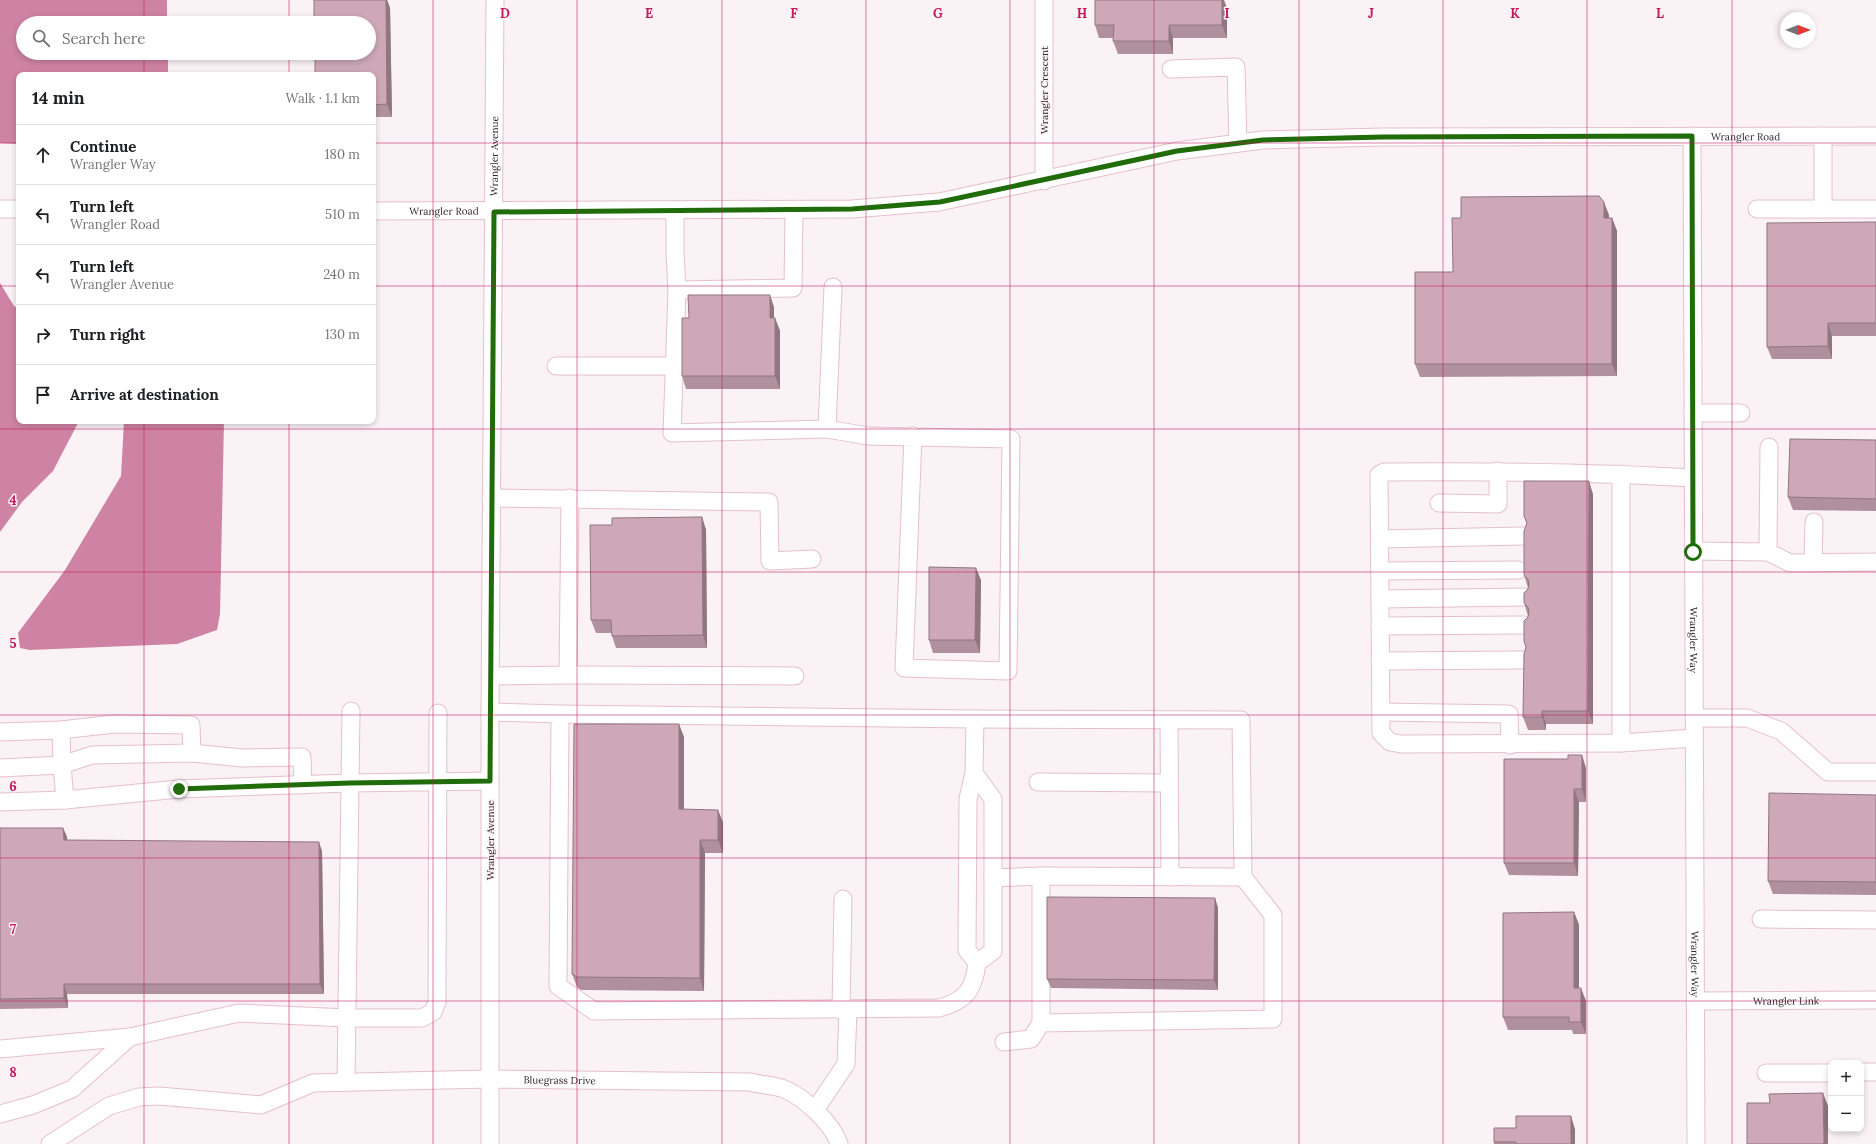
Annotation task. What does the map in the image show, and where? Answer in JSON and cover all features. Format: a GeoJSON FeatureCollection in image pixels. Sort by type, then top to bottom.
{"type":"FeatureCollection","features":[{"type":"Feature","properties":{"kind":"street","name":"Wrangler Avenue"},"geometry":{"type":"LineString","coordinates":[[490,1144],[490,676],[495,0]]}},
{"type":"Feature","properties":{"kind":"street","name":"Wrangler Crescent"},"geometry":{"type":"LineString","coordinates":[[1044,0],[1044,181]]}},
{"type":"Feature","properties":{"kind":"street"},"geometry":{"type":"LineString","coordinates":[[1172,69],[1236,67],[1238,143]]}},
{"type":"Feature","properties":{"kind":"street","name":"Wrangler Way"},"geometry":{"type":"LineString","coordinates":[[1692,136],[1696,1144]]}},
{"type":"Feature","properties":{"kind":"street"},"geometry":{"type":"LineString","coordinates":[[1822,209],[1823,136]]}},
{"type":"Feature","properties":{"kind":"street","name":"Wrangler Road"},"geometry":{"type":"LineString","coordinates":[[376,211],[494,212],[794,210],[852,209],[940,202],[1044,181],[1177,151],[1263,140],[1383,137],[1876,136]]}},
{"type":"Feature","properties":{"kind":"street"},"geometry":{"type":"LineString","coordinates":[[0,209],[16,209]]}},
{"type":"Feature","properties":{"kind":"street"},"geometry":{"type":"LineString","coordinates":[[1757,209],[1876,209]]}},
{"type":"Feature","properties":{"kind":"street"},"geometry":{"type":"LineString","coordinates":[[677,290],[793,288],[794,210]]}},
{"type":"Feature","properties":{"kind":"street"},"geometry":{"type":"LineString","coordinates":[[675,211],[677,290],[672,433],[827,429],[868,436],[913,436],[1011,439],[1008,671],[904,668],[913,436]]}},
{"type":"Feature","properties":{"kind":"street"},"geometry":{"type":"LineString","coordinates":[[827,429],[833,287]]}},
{"type":"Feature","properties":{"kind":"street"},"geometry":{"type":"LineString","coordinates":[[556,366],[674,366]]}},
{"type":"Feature","properties":{"kind":"street"},"geometry":{"type":"LineString","coordinates":[[1693,413],[1741,412]]}},
{"type":"Feature","properties":{"kind":"street"},"geometry":{"type":"LineString","coordinates":[[1768,552],[1769,447]]}},
{"type":"Feature","properties":{"kind":"street"},"geometry":{"type":"LineString","coordinates":[[1693,478],[1621,474],[1498,471],[1384,472],[1379,475],[1381,733],[1390,742],[1401,744],[1621,743],[1694,738]]}},
{"type":"Feature","properties":{"kind":"street"},"geometry":{"type":"LineString","coordinates":[[1439,503],[1498,504],[1498,471]]}},
{"type":"Feature","properties":{"kind":"street"},"geometry":{"type":"LineString","coordinates":[[1621,474],[1621,743]]}},
{"type":"Feature","properties":{"kind":"street"},"geometry":{"type":"LineString","coordinates":[[491,498],[769,502],[770,561],[812,559]]}},
{"type":"Feature","properties":{"kind":"street"},"geometry":{"type":"LineString","coordinates":[[568,675],[570,498]]}},
{"type":"Feature","properties":{"kind":"street"},"geometry":{"type":"LineString","coordinates":[[1813,563],[1814,522]]}},
{"type":"Feature","properties":{"kind":"street"},"geometry":{"type":"LineString","coordinates":[[1380,539],[1522,536]]}},
{"type":"Feature","properties":{"kind":"street"},"geometry":{"type":"LineString","coordinates":[[1693,552],[1768,552],[1790,563],[1876,562]]}},
{"type":"Feature","properties":{"kind":"street"},"geometry":{"type":"LineString","coordinates":[[1380,571],[1518,570]]}},
{"type":"Feature","properties":{"kind":"street"},"geometry":{"type":"LineString","coordinates":[[1380,599],[1524,597]]}},
{"type":"Feature","properties":{"kind":"street"},"geometry":{"type":"LineString","coordinates":[[1380,626],[1524,625]]}},
{"type":"Feature","properties":{"kind":"street"},"geometry":{"type":"LineString","coordinates":[[1380,661],[1521,660]]}},
{"type":"Feature","properties":{"kind":"street"},"geometry":{"type":"LineString","coordinates":[[490,676],[795,676]]}},
{"type":"Feature","properties":{"kind":"street"},"geometry":{"type":"LineString","coordinates":[[346,1082],[351,711]]}},
{"type":"Feature","properties":{"kind":"street"},"geometry":{"type":"LineString","coordinates":[[490,712],[975,719],[1241,720],[1243,877],[1273,915],[1273,1019],[1041,1023]]}},
{"type":"Feature","properties":{"kind":"street"},"geometry":{"type":"LineString","coordinates":[[1381,712],[1509,714],[1510,744]]}},
{"type":"Feature","properties":{"kind":"street"},"geometry":{"type":"LineString","coordinates":[[0,1049],[130,1037],[239,1013],[347,1018],[422,1018],[433,1012],[438,1002],[438,713]]}},
{"type":"Feature","properties":{"kind":"street"},"geometry":{"type":"LineString","coordinates":[[560,714],[558,986],[594,1011],[940,1008],[960,1000],[971,987],[975,978],[977,963],[967,950],[968,799],[974,773],[975,719]]}},
{"type":"Feature","properties":{"kind":"street"},"geometry":{"type":"LineString","coordinates":[[1694,718],[1747,718],[1781,731],[1828,772],[1876,772]]}},
{"type":"Feature","properties":{"kind":"street"},"geometry":{"type":"LineString","coordinates":[[1169,720],[1170,877]]}},
{"type":"Feature","properties":{"kind":"street"},"geometry":{"type":"LineString","coordinates":[[0,732],[61,730],[114,724],[191,725],[192,753]]}},
{"type":"Feature","properties":{"kind":"street"},"geometry":{"type":"LineString","coordinates":[[61,730],[65,800]]}},
{"type":"Feature","properties":{"kind":"street"},"geometry":{"type":"LineString","coordinates":[[0,768],[62,765],[92,755],[192,753],[242,758],[302,757],[303,784]]}},
{"type":"Feature","properties":{"kind":"street"},"geometry":{"type":"LineString","coordinates":[[974,773],[993,799],[993,951],[977,963]]}},
{"type":"Feature","properties":{"kind":"street"},"geometry":{"type":"LineString","coordinates":[[0,802],[65,800],[179,789],[303,784],[490,781]]}},
{"type":"Feature","properties":{"kind":"street"},"geometry":{"type":"LineString","coordinates":[[1038,782],[1169,783]]}},
{"type":"Feature","properties":{"kind":"street"},"geometry":{"type":"LineString","coordinates":[[993,878],[1041,876],[1243,877]]}},
{"type":"Feature","properties":{"kind":"street"},"geometry":{"type":"LineString","coordinates":[[1004,1042],[1031,1039],[1041,1023],[1041,876]]}},
{"type":"Feature","properties":{"kind":"street"},"geometry":{"type":"LineString","coordinates":[[815,1110],[846,1064],[843,899]]}},
{"type":"Feature","properties":{"kind":"street"},"geometry":{"type":"LineString","coordinates":[[1761,919],[1876,920]]}},
{"type":"Feature","properties":{"kind":"street","name":"Wrangler Link"},"geometry":{"type":"LineString","coordinates":[[1695,1001],[1876,1000]]}},
{"type":"Feature","properties":{"kind":"street"},"geometry":{"type":"LineString","coordinates":[[0,1114],[33,1105],[72,1089],[130,1037]]}},
{"type":"Feature","properties":{"kind":"street"},"geometry":{"type":"LineString","coordinates":[[1864,1072],[1876,1072]]}},
{"type":"Feature","properties":{"kind":"street"},"geometry":{"type":"LineString","coordinates":[[1766,1073],[1828,1073]]}},
{"type":"Feature","properties":{"kind":"street","name":"Bluegrass Drive"},"geometry":{"type":"LineString","coordinates":[[50,1144],[109,1106],[140,1097],[159,1096],[261,1105],[313,1083],[490,1079],[750,1082],[785,1089],[815,1110],[837,1138],[838,1144]]}},
{"type":"Feature","properties":{"kind":"shaded area"},"geometry":{"type":"Polygon","coordinates":[[[0,0],[167,0],[167,16],[16,16],[16,60],[168,60],[168,72],[16,72],[16,144],[0,143],[0,0]]]}},
{"type":"Feature","properties":{"kind":"shaded area"},"geometry":{"type":"Polygon","coordinates":[[[0,283],[16,307],[16,424],[77,424],[53,471],[22,502],[0,532],[0,283]]]}},
{"type":"Feature","properties":{"kind":"shaded area"},"geometry":{"type":"Polygon","coordinates":[[[124,424],[224,424],[220,614],[217,630],[177,644],[30,650],[20,648],[18,633],[65,570],[121,476],[124,424]]]}},
{"type":"Feature","properties":{"kind":"building"},"geometry":{"type":"Polygon","coordinates":[[[314,0],[386,0],[387,104],[376,105],[376,72],[315,72],[315,60],[376,60],[376,16],[314,16],[314,0]]]}},
{"type":"Feature","properties":{"kind":"building"},"geometry":{"type":"Polygon","coordinates":[[[1095,0],[1222,0],[1222,25],[1169,25],[1169,41],[1113,41],[1114,25],[1095,25],[1095,0]]]}},
{"type":"Feature","properties":{"kind":"building"},"geometry":{"type":"Polygon","coordinates":[[[1599,196],[1604,202],[1604,218],[1612,218],[1612,364],[1415,364],[1415,272],[1453,272],[1452,218],[1461,218],[1461,197],[1599,196]]]}},
{"type":"Feature","properties":{"kind":"building"},"geometry":{"type":"Polygon","coordinates":[[[1876,222],[1876,323],[1828,323],[1828,346],[1767,347],[1767,223],[1876,222]]]}},
{"type":"Feature","properties":{"kind":"building"},"geometry":{"type":"Polygon","coordinates":[[[688,295],[770,295],[770,318],[775,318],[775,376],[682,376],[682,318],[689,318],[688,295]]]}},
{"type":"Feature","properties":{"kind":"building"},"geometry":{"type":"Polygon","coordinates":[[[1790,439],[1876,440],[1876,499],[1788,497],[1790,439]]]}},
{"type":"Feature","properties":{"kind":"building"},"geometry":{"type":"Polygon","coordinates":[[[1524,481],[1589,481],[1588,711],[1542,711],[1542,717],[1523,717],[1524,654],[1526,647],[1524,641],[1524,621],[1528,617],[1529,612],[1528,607],[1524,603],[1524,593],[1528,589],[1529,584],[1528,579],[1524,575],[1524,531],[1527,523],[1524,516],[1524,481]]]}},
{"type":"Feature","properties":{"kind":"building"},"geometry":{"type":"Polygon","coordinates":[[[702,517],[703,635],[612,636],[611,620],[591,620],[590,525],[612,525],[612,518],[702,517]]]}},
{"type":"Feature","properties":{"kind":"building"},"geometry":{"type":"Polygon","coordinates":[[[929,567],[976,568],[975,640],[929,640],[929,567]]]}},
{"type":"Feature","properties":{"kind":"building"},"geometry":{"type":"Polygon","coordinates":[[[574,724],[679,724],[679,809],[718,810],[718,840],[700,840],[700,978],[577,977],[572,974],[574,724]]]}},
{"type":"Feature","properties":{"kind":"building"},"geometry":{"type":"Polygon","coordinates":[[[1568,755],[1582,755],[1582,789],[1574,789],[1574,863],[1504,863],[1504,759],[1568,759],[1568,755]]]}},
{"type":"Feature","properties":{"kind":"building"},"geometry":{"type":"Polygon","coordinates":[[[1769,793],[1876,795],[1876,882],[1768,881],[1769,793]]]}},
{"type":"Feature","properties":{"kind":"building"},"geometry":{"type":"Polygon","coordinates":[[[0,828],[63,828],[64,840],[319,842],[320,984],[64,984],[64,998],[0,999],[0,828]]]}},
{"type":"Feature","properties":{"kind":"building"},"geometry":{"type":"Polygon","coordinates":[[[1047,897],[1215,898],[1214,980],[1047,979],[1047,897]]]}},
{"type":"Feature","properties":{"kind":"building"},"geometry":{"type":"Polygon","coordinates":[[[1574,912],[1574,988],[1581,988],[1581,1022],[1569,1022],[1569,1017],[1503,1017],[1503,913],[1574,912]]]}},
{"type":"Feature","properties":{"kind":"building"},"geometry":{"type":"Polygon","coordinates":[[[1823,1093],[1824,1144],[1747,1144],[1747,1103],[1770,1103],[1769,1094],[1823,1093]]]}},
{"type":"Feature","properties":{"kind":"building"},"geometry":{"type":"Polygon","coordinates":[[[1516,1116],[1571,1116],[1571,1144],[1516,1144],[1516,1142],[1494,1142],[1494,1128],[1516,1128],[1516,1116]]]}},
{"type":"Feature","properties":{"kind":"route"},"geometry":{"type":"LineString","coordinates":[[179,789],[350,783],[438,783],[490,781],[494,212],[852,209],[940,202],[1059,178],[1177,151],[1263,140],[1383,137],[1692,136],[1693,552]]}}]}
